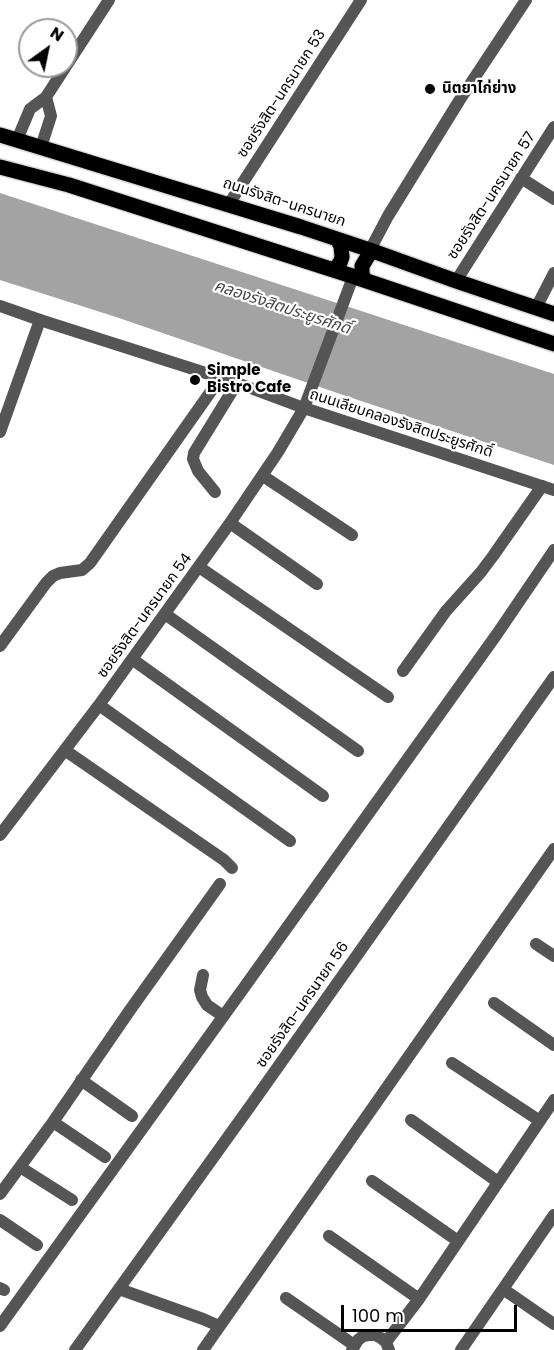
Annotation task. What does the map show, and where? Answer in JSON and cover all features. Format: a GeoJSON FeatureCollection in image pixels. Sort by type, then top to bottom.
{"type":"FeatureCollection","features":[{"type":"Feature","properties":{"kind":"main road","name":"ถนนรังสิต-นครนายก"},"geometry":{"type":"LineString","coordinates":[[0,135],[83,162],[229,204],[554,314]]}},
{"type":"Feature","properties":{"kind":"main road"},"geometry":{"type":"LineString","coordinates":[[0,167],[69,185],[554,344]]}},
{"type":"Feature","properties":{"kind":"main road"},"geometry":{"type":"LineString","coordinates":[[334,270],[342,257],[341,246],[337,239]]}},
{"type":"Feature","properties":{"kind":"main road"},"geometry":{"type":"LineString","coordinates":[[359,279],[362,266],[372,251]]}},
{"type":"Feature","properties":{"kind":"street"},"geometry":{"type":"LineString","coordinates":[[17,140],[30,109],[46,97],[109,0]]}},
{"type":"Feature","properties":{"kind":"street","name":"ซอยรังสิต-นครนายก 53"},"geometry":{"type":"LineString","coordinates":[[229,204],[361,0]]}},
{"type":"Feature","properties":{"kind":"street"},"geometry":{"type":"LineString","coordinates":[[372,251],[388,216],[453,110],[526,0]]}},
{"type":"Feature","properties":{"kind":"street"},"geometry":{"type":"LineString","coordinates":[[41,147],[51,116],[46,97]]}},
{"type":"Feature","properties":{"kind":"street","name":"ซอยรังสิต-นครนายก 57"},"geometry":{"type":"LineString","coordinates":[[456,281],[554,127]]}},
{"type":"Feature","properties":{"kind":"street"},"geometry":{"type":"LineString","coordinates":[[521,178],[554,199]]}},
{"type":"Feature","properties":{"kind":"street"},"geometry":{"type":"LineString","coordinates":[[536,308],[554,273]]}},
{"type":"Feature","properties":{"kind":"street","name":"ซอยรังสิต-นครนายก 54"},"geometry":{"type":"LineString","coordinates":[[0,835],[66,751],[263,476],[306,404],[345,298],[359,279]]}},
{"type":"Feature","properties":{"kind":"street","name":"ถนนเลียบคลองรังสิตประยูรศักดิ์"},"geometry":{"type":"LineString","coordinates":[[0,306],[306,404],[548,488]]}},
{"type":"Feature","properties":{"kind":"street"},"geometry":{"type":"LineString","coordinates":[[0,432],[40,320]]}},
{"type":"Feature","properties":{"kind":"street"},"geometry":{"type":"LineString","coordinates":[[0,646],[53,576],[82,570],[90,563],[221,377]]}},
{"type":"Feature","properties":{"kind":"street"},"geometry":{"type":"LineString","coordinates":[[215,492],[198,471],[193,459],[194,453],[237,383]]}},
{"type":"Feature","properties":{"kind":"street"},"geometry":{"type":"LineString","coordinates":[[263,476],[352,535]]}},
{"type":"Feature","properties":{"kind":"street"},"geometry":{"type":"LineString","coordinates":[[403,670],[446,611],[481,572],[548,488]]}},
{"type":"Feature","properties":{"kind":"street"},"geometry":{"type":"LineString","coordinates":[[230,523],[317,584]]}},
{"type":"Feature","properties":{"kind":"street"},"geometry":{"type":"LineString","coordinates":[[0,1326],[490,643],[554,550]]}},
{"type":"Feature","properties":{"kind":"street"},"geometry":{"type":"LineString","coordinates":[[199,567],[388,698]]}},
{"type":"Feature","properties":{"kind":"street"},"geometry":{"type":"LineString","coordinates":[[165,614],[358,751]]}},
{"type":"Feature","properties":{"kind":"street"},"geometry":{"type":"LineString","coordinates":[[132,659],[323,796]]}},
{"type":"Feature","properties":{"kind":"street","name":"ซอยรังสิต-นครนายก 56"},"geometry":{"type":"LineString","coordinates":[[75,1350],[554,677]]}},
{"type":"Feature","properties":{"kind":"street"},"geometry":{"type":"LineString","coordinates":[[99,705],[290,841]]}},
{"type":"Feature","properties":{"kind":"street"},"geometry":{"type":"LineString","coordinates":[[66,751],[224,860],[232,868]]}},
{"type":"Feature","properties":{"kind":"street"},"geometry":{"type":"LineString","coordinates":[[202,1350],[554,849]]}},
{"type":"Feature","properties":{"kind":"street"},"geometry":{"type":"LineString","coordinates":[[0,1194],[220,884]]}},
{"type":"Feature","properties":{"kind":"street"},"geometry":{"type":"LineString","coordinates":[[536,944],[554,956]]}},
{"type":"Feature","properties":{"kind":"street"},"geometry":{"type":"LineString","coordinates":[[203,975],[200,990],[202,997],[207,1005],[223,1016]]}},
{"type":"Feature","properties":{"kind":"street"},"geometry":{"type":"LineString","coordinates":[[494,1003],[554,1045]]}},
{"type":"Feature","properties":{"kind":"street"},"geometry":{"type":"LineString","coordinates":[[452,1063],[540,1121]]}},
{"type":"Feature","properties":{"kind":"street"},"geometry":{"type":"LineString","coordinates":[[81,1080],[132,1116]]}},
{"type":"Feature","properties":{"kind":"street"},"geometry":{"type":"LineString","coordinates":[[286,1298],[353,1347],[363,1336],[369,1335],[381,1338],[387,1346],[554,1100]]}},
{"type":"Feature","properties":{"kind":"street"},"geometry":{"type":"LineString","coordinates":[[411,1120],[498,1182]]}},
{"type":"Feature","properties":{"kind":"street"},"geometry":{"type":"LineString","coordinates":[[53,1122],[105,1157]]}},
{"type":"Feature","properties":{"kind":"street"},"geometry":{"type":"LineString","coordinates":[[20,1167],[72,1200]]}},
{"type":"Feature","properties":{"kind":"street"},"geometry":{"type":"LineString","coordinates":[[372,1181],[458,1241]]}},
{"type":"Feature","properties":{"kind":"street"},"geometry":{"type":"LineString","coordinates":[[461,1350],[554,1215]]}},
{"type":"Feature","properties":{"kind":"street"},"geometry":{"type":"LineString","coordinates":[[0,1220],[37,1245]]}},
{"type":"Feature","properties":{"kind":"street"},"geometry":{"type":"LineString","coordinates":[[329,1236],[419,1299]]}},
{"type":"Feature","properties":{"kind":"street"},"geometry":{"type":"LineString","coordinates":[[119,1289],[219,1326]]}},
{"type":"Feature","properties":{"kind":"street"},"geometry":{"type":"LineString","coordinates":[[503,1289],[554,1324]]}},
{"type":"Feature","properties":{"kind":"water","name":"คลองรังสิตประยูรศักดิ์"},"geometry":{"type":"Polygon","coordinates":[[[0,193],[554,374],[554,465],[0,280],[0,193]]]}},
{"type":"Feature","properties":{"kind":"place","name":"นิตยาไก่ย่าง"},"geometry":{"type":"Point","coordinates":[430,89]}},
{"type":"Feature","properties":{"kind":"place","name":"Simple Bistro Cafe"},"geometry":{"type":"Point","coordinates":[195,380]}}]}
